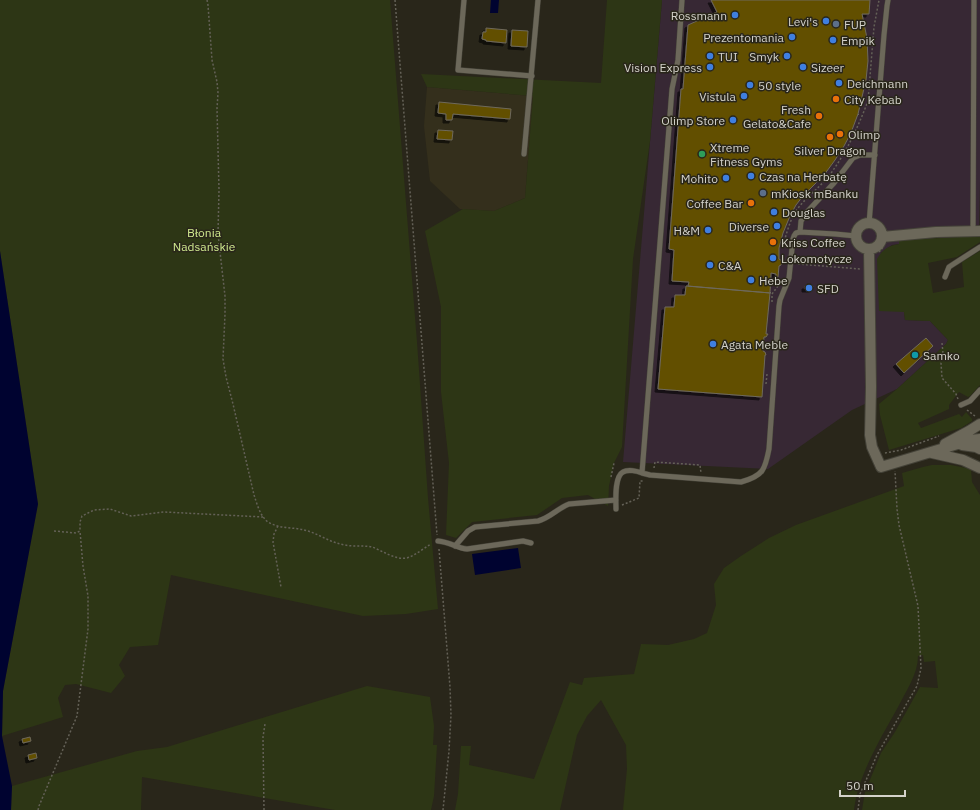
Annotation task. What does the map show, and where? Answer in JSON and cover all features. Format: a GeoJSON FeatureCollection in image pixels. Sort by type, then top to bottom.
{"type":"FeatureCollection","features":[{"type":"Feature","properties":{"kind":"street"},"geometry":{"type":"LineString","coordinates":[[869,224],[878,228],[882,237],[876,247],[869,249],[863,248],[858,244],[856,236],[860,227],[869,224]]}},
{"type":"Feature","properties":{"kind":"street"},"geometry":{"type":"LineString","coordinates":[[882,237],[936,232],[977,231]]}},
{"type":"Feature","properties":{"kind":"street"},"geometry":{"type":"LineString","coordinates":[[869,249],[871,388],[870,435],[872,447],[881,467],[958,445],[970,440],[980,439]]}},
{"type":"Feature","properties":{"kind":"street"},"geometry":{"type":"LineString","coordinates":[[930,452],[980,424]]}},
{"type":"Feature","properties":{"kind":"street"},"geometry":{"type":"LineString","coordinates":[[958,445],[976,447],[980,449]]}},
{"type":"Feature","properties":{"kind":"street"},"geometry":{"type":"LineString","coordinates":[[930,452],[963,460],[980,468]]}},
{"type":"Feature","properties":{"kind":"lane"},"geometry":{"type":"LineString","coordinates":[[464,0],[458,70],[532,76]]}},
{"type":"Feature","properties":{"kind":"lane"},"geometry":{"type":"LineString","coordinates":[[524,154],[538,0]]}},
{"type":"Feature","properties":{"kind":"lane"},"geometry":{"type":"LineString","coordinates":[[642,473],[672,89],[678,60],[682,0]]}},
{"type":"Feature","properties":{"kind":"lane"},"geometry":{"type":"LineString","coordinates":[[869,224],[888,0]]}},
{"type":"Feature","properties":{"kind":"lane"},"geometry":{"type":"LineString","coordinates":[[974,0],[977,231]]}},
{"type":"Feature","properties":{"kind":"lane"},"geometry":{"type":"LineString","coordinates":[[800,232],[801,221],[807,212],[834,183],[853,158],[860,155],[875,155]]}},
{"type":"Feature","properties":{"kind":"lane"},"geometry":{"type":"LineString","coordinates":[[616,508],[618,476],[623,472],[629,471],[653,475],[741,482],[753,479],[763,470],[766,464],[769,449],[779,306],[780,300],[790,278],[792,240],[796,233],[800,232],[856,236]]}},
{"type":"Feature","properties":{"kind":"lane"},"geometry":{"type":"LineString","coordinates":[[945,277],[949,267],[952,264],[980,247]]}},
{"type":"Feature","properties":{"kind":"lane"},"geometry":{"type":"LineString","coordinates":[[961,405],[970,401],[980,390]]}},
{"type":"Feature","properties":{"kind":"lane"},"geometry":{"type":"LineString","coordinates":[[455,546],[468,531],[475,527],[538,521],[546,519],[569,504],[616,500]]}},
{"type":"Feature","properties":{"kind":"lane"},"geometry":{"type":"LineString","coordinates":[[438,541],[467,549],[524,541],[531,543]]}},
{"type":"Feature","properties":{"kind":"path"},"geometry":{"type":"LineString","coordinates":[[207,0],[212,60],[218,93],[218,234],[225,296],[223,359],[254,495],[259,510],[263,517],[270,523],[278,526],[305,530],[345,545],[357,545],[373,548],[396,557],[407,558],[430,544],[438,541]]}},
{"type":"Feature","properties":{"kind":"path"},"geometry":{"type":"LineString","coordinates":[[395,0],[450,688],[451,715],[443,810]]}},
{"type":"Feature","properties":{"kind":"path"},"geometry":{"type":"LineString","coordinates":[[792,248],[784,242],[787,230],[796,211],[827,178],[838,162],[852,138],[868,101],[874,27],[879,0]]}},
{"type":"Feature","properties":{"kind":"path"},"geometry":{"type":"LineString","coordinates":[[791,263],[870,269]]}},
{"type":"Feature","properties":{"kind":"path"},"geometry":{"type":"LineString","coordinates":[[772,302],[772,294],[778,286]]}},
{"type":"Feature","properties":{"kind":"path"},"geometry":{"type":"LineString","coordinates":[[942,343],[942,378],[956,394],[961,405],[975,416],[980,424]]}},
{"type":"Feature","properties":{"kind":"path"},"geometry":{"type":"LineString","coordinates":[[766,387],[767,372]]}},
{"type":"Feature","properties":{"kind":"path"},"geometry":{"type":"LineString","coordinates":[[876,456],[901,450],[939,436]]}},
{"type":"Feature","properties":{"kind":"path"},"geometry":{"type":"LineString","coordinates":[[616,508],[639,498],[640,481],[652,482],[655,462],[700,465],[701,473]]}},
{"type":"Feature","properties":{"kind":"path"},"geometry":{"type":"LineString","coordinates":[[858,810],[860,794],[876,755],[917,686],[922,668],[918,606],[899,525],[893,463]]}},
{"type":"Feature","properties":{"kind":"path"},"geometry":{"type":"LineString","coordinates":[[38,810],[77,716],[88,629],[88,596],[83,566],[80,531],[82,516],[94,510],[110,510],[131,516],[164,512],[263,517]]}},
{"type":"Feature","properties":{"kind":"path"},"geometry":{"type":"LineString","coordinates":[[278,526],[274,534],[273,542],[281,587]]}},
{"type":"Feature","properties":{"kind":"path"},"geometry":{"type":"LineString","coordinates":[[54,531],[76,533],[80,531]]}},
{"type":"Feature","properties":{"kind":"path"},"geometry":{"type":"LineString","coordinates":[[264,724],[264,810]]}},
{"type":"Feature","properties":{"kind":"shaded area"},"geometry":{"type":"Polygon","coordinates":[[[662,0],[980,0],[979,236],[900,240],[899,244],[892,245],[881,253],[904,312],[905,320],[930,321],[948,340],[946,344],[897,389],[852,410],[768,469],[623,462],[662,0]]]}},
{"type":"Feature","properties":{"kind":"shaded area"},"geometry":{"type":"Polygon","coordinates":[[[427,87],[533,96],[525,198],[494,211],[460,209],[430,181],[424,126],[427,87]]]}},
{"type":"Feature","properties":{"kind":"green space","name":"Błonia Nadsańskie"},"geometry":{"type":"Polygon","coordinates":[[[0,0],[390,0],[428,498],[438,609],[406,614],[363,616],[171,575],[158,645],[130,647],[119,665],[125,676],[111,693],[76,684],[65,685],[58,698],[63,717],[2,736],[3,691],[38,504],[0,251],[0,0]]]}},
{"type":"Feature","properties":{"kind":"green space"},"geometry":{"type":"Polygon","coordinates":[[[607,0],[662,0],[650,141],[633,259],[622,447],[614,463],[609,486],[608,506],[588,495],[562,498],[537,515],[472,522],[456,538],[446,535],[449,463],[441,392],[441,307],[425,231],[463,209],[494,211],[525,198],[533,96],[427,87],[421,74],[601,83],[607,0]]]}},
{"type":"Feature","properties":{"kind":"green space"},"geometry":{"type":"Polygon","coordinates":[[[980,236],[980,242],[957,257],[928,263],[933,293],[964,287],[962,262],[980,251],[980,385],[968,397],[959,392],[949,405],[949,409],[918,423],[921,428],[959,414],[962,417],[966,412],[972,421],[961,428],[889,450],[880,415],[879,404],[946,344],[948,340],[930,321],[905,320],[904,312],[879,311],[877,259],[886,248],[899,244],[899,240],[980,236]]]}},
{"type":"Feature","properties":{"kind":"green space"},"geometry":{"type":"Polygon","coordinates":[[[932,465],[951,465],[971,469],[972,482],[980,495],[980,810],[862,810],[865,792],[881,753],[895,732],[920,687],[938,688],[935,661],[924,662],[923,655],[918,656],[916,669],[911,682],[865,770],[856,797],[854,810],[623,810],[627,769],[626,745],[601,700],[587,716],[577,735],[560,810],[455,810],[458,794],[461,746],[471,746],[469,765],[534,779],[570,682],[582,685],[584,678],[634,674],[641,644],[668,645],[694,639],[707,633],[716,605],[714,584],[724,568],[769,538],[796,525],[904,486],[902,473],[932,465]]]}},
{"type":"Feature","properties":{"kind":"green space"},"geometry":{"type":"Polygon","coordinates":[[[367,686],[430,697],[434,726],[433,745],[437,745],[434,796],[431,810],[335,810],[142,777],[141,810],[11,810],[12,786],[137,751],[167,747],[367,686]]]}},
{"type":"Feature","properties":{"kind":"water"},"geometry":{"type":"Polygon","coordinates":[[[491,0],[499,0],[498,13],[490,13],[491,0]]]}},
{"type":"Feature","properties":{"kind":"water"},"geometry":{"type":"Polygon","coordinates":[[[0,251],[38,504],[3,691],[2,736],[12,786],[11,810],[0,810],[0,251]]]}},
{"type":"Feature","properties":{"kind":"water"},"geometry":{"type":"Polygon","coordinates":[[[518,548],[521,568],[475,575],[472,554],[518,548]]]}},
{"type":"Feature","properties":{"kind":"building"},"geometry":{"type":"Polygon","coordinates":[[[711,0],[870,0],[869,14],[862,14],[867,38],[868,61],[866,80],[858,114],[852,130],[853,131],[824,175],[803,196],[790,216],[779,248],[779,259],[782,263],[779,266],[778,277],[776,277],[776,274],[771,273],[771,293],[688,286],[689,282],[672,281],[674,250],[669,249],[681,89],[683,89],[688,25],[717,12],[711,0]]]}},
{"type":"Feature","properties":{"kind":"building"},"geometry":{"type":"Polygon","coordinates":[[[486,28],[507,30],[506,43],[486,41],[482,39],[483,32],[486,32],[486,28]]]}},
{"type":"Feature","properties":{"kind":"building"},"geometry":{"type":"Polygon","coordinates":[[[512,30],[528,31],[527,47],[511,46],[512,30]]]}},
{"type":"Feature","properties":{"kind":"building"},"geometry":{"type":"Polygon","coordinates":[[[439,102],[511,109],[510,119],[453,114],[452,120],[446,120],[446,114],[438,113],[439,102]]]}},
{"type":"Feature","properties":{"kind":"building"},"geometry":{"type":"Polygon","coordinates":[[[438,130],[453,131],[452,140],[437,139],[438,130]]]}},
{"type":"Feature","properties":{"kind":"building","name":"Agata Meble"},"geometry":{"type":"Polygon","coordinates":[[[686,286],[770,293],[766,334],[768,334],[764,337],[763,351],[766,355],[762,397],[658,389],[665,307],[674,307],[675,295],[685,295],[686,286]]]}},
{"type":"Feature","properties":{"kind":"building","name":"SFD"},"geometry":{"type":"Polygon","coordinates":[[[805,286],[813,286],[812,289],[805,289],[805,286]]]}},
{"type":"Feature","properties":{"kind":"building","name":"Samko"},"geometry":{"type":"Polygon","coordinates":[[[926,338],[933,346],[904,373],[896,364],[926,338]]]}},
{"type":"Feature","properties":{"kind":"building"},"geometry":{"type":"Polygon","coordinates":[[[30,737],[31,741],[23,743],[22,739],[30,737]]]}},
{"type":"Feature","properties":{"kind":"building"},"geometry":{"type":"Polygon","coordinates":[[[36,753],[37,758],[29,760],[28,755],[36,753]]]}},
{"type":"Feature","properties":{"kind":"place","name":"Rossmann"},"geometry":{"type":"Point","coordinates":[735,15]}},
{"type":"Feature","properties":{"kind":"place","name":"Levi's"},"geometry":{"type":"Point","coordinates":[826,21]}},
{"type":"Feature","properties":{"kind":"place","name":"FUP"},"geometry":{"type":"Point","coordinates":[836,24]}},
{"type":"Feature","properties":{"kind":"place","name":"Prezentomania"},"geometry":{"type":"Point","coordinates":[792,37]}},
{"type":"Feature","properties":{"kind":"place","name":"Empik"},"geometry":{"type":"Point","coordinates":[833,40]}},
{"type":"Feature","properties":{"kind":"place","name":"TUI"},"geometry":{"type":"Point","coordinates":[710,56]}},
{"type":"Feature","properties":{"kind":"place","name":"Smyk"},"geometry":{"type":"Point","coordinates":[787,56]}},
{"type":"Feature","properties":{"kind":"place","name":"Vision Express"},"geometry":{"type":"Point","coordinates":[710,67]}},
{"type":"Feature","properties":{"kind":"place","name":"Sizeer"},"geometry":{"type":"Point","coordinates":[803,67]}},
{"type":"Feature","properties":{"kind":"place","name":"Deichmann"},"geometry":{"type":"Point","coordinates":[839,83]}},
{"type":"Feature","properties":{"kind":"place","name":"50 style"},"geometry":{"type":"Point","coordinates":[750,85]}},
{"type":"Feature","properties":{"kind":"place","name":"Vistula"},"geometry":{"type":"Point","coordinates":[744,96]}},
{"type":"Feature","properties":{"kind":"place","name":"City Kebab"},"geometry":{"type":"Point","coordinates":[836,99]}},
{"type":"Feature","properties":{"kind":"place","name":"Fresh Gelato&Cafe"},"geometry":{"type":"Point","coordinates":[819,116]}},
{"type":"Feature","properties":{"kind":"place","name":"Olimp Store"},"geometry":{"type":"Point","coordinates":[733,120]}},
{"type":"Feature","properties":{"kind":"place","name":"Olimp"},"geometry":{"type":"Point","coordinates":[840,134]}},
{"type":"Feature","properties":{"kind":"place","name":"Silver Dragon"},"geometry":{"type":"Point","coordinates":[830,137]}},
{"type":"Feature","properties":{"kind":"place","name":"Xtreme Fitness Gyms"},"geometry":{"type":"Point","coordinates":[702,154]}},
{"type":"Feature","properties":{"kind":"place","name":"Czas na Herbatę"},"geometry":{"type":"Point","coordinates":[751,176]}},
{"type":"Feature","properties":{"kind":"place","name":"Mohito"},"geometry":{"type":"Point","coordinates":[726,178]}},
{"type":"Feature","properties":{"kind":"place","name":"mKiosk mBanku"},"geometry":{"type":"Point","coordinates":[763,193]}},
{"type":"Feature","properties":{"kind":"place","name":"Coffee Bar"},"geometry":{"type":"Point","coordinates":[751,203]}},
{"type":"Feature","properties":{"kind":"place","name":"Douglas"},"geometry":{"type":"Point","coordinates":[774,212]}},
{"type":"Feature","properties":{"kind":"place","name":"Diverse"},"geometry":{"type":"Point","coordinates":[777,226]}},
{"type":"Feature","properties":{"kind":"place","name":"H&M"},"geometry":{"type":"Point","coordinates":[708,230]}},
{"type":"Feature","properties":{"kind":"place","name":"Kriss Coffee"},"geometry":{"type":"Point","coordinates":[773,242]}},
{"type":"Feature","properties":{"kind":"place","name":"Lokomotycze"},"geometry":{"type":"Point","coordinates":[773,258]}},
{"type":"Feature","properties":{"kind":"place","name":"C&A"},"geometry":{"type":"Point","coordinates":[710,265]}},
{"type":"Feature","properties":{"kind":"place","name":"Hebe"},"geometry":{"type":"Point","coordinates":[751,280]}},
{"type":"Feature","properties":{"kind":"place","name":"SFD"},"geometry":{"type":"Point","coordinates":[809,288]}},
{"type":"Feature","properties":{"kind":"place","name":"Agata Meble"},"geometry":{"type":"Point","coordinates":[713,344]}},
{"type":"Feature","properties":{"kind":"place","name":"Samko"},"geometry":{"type":"Point","coordinates":[915,355]}}]}
